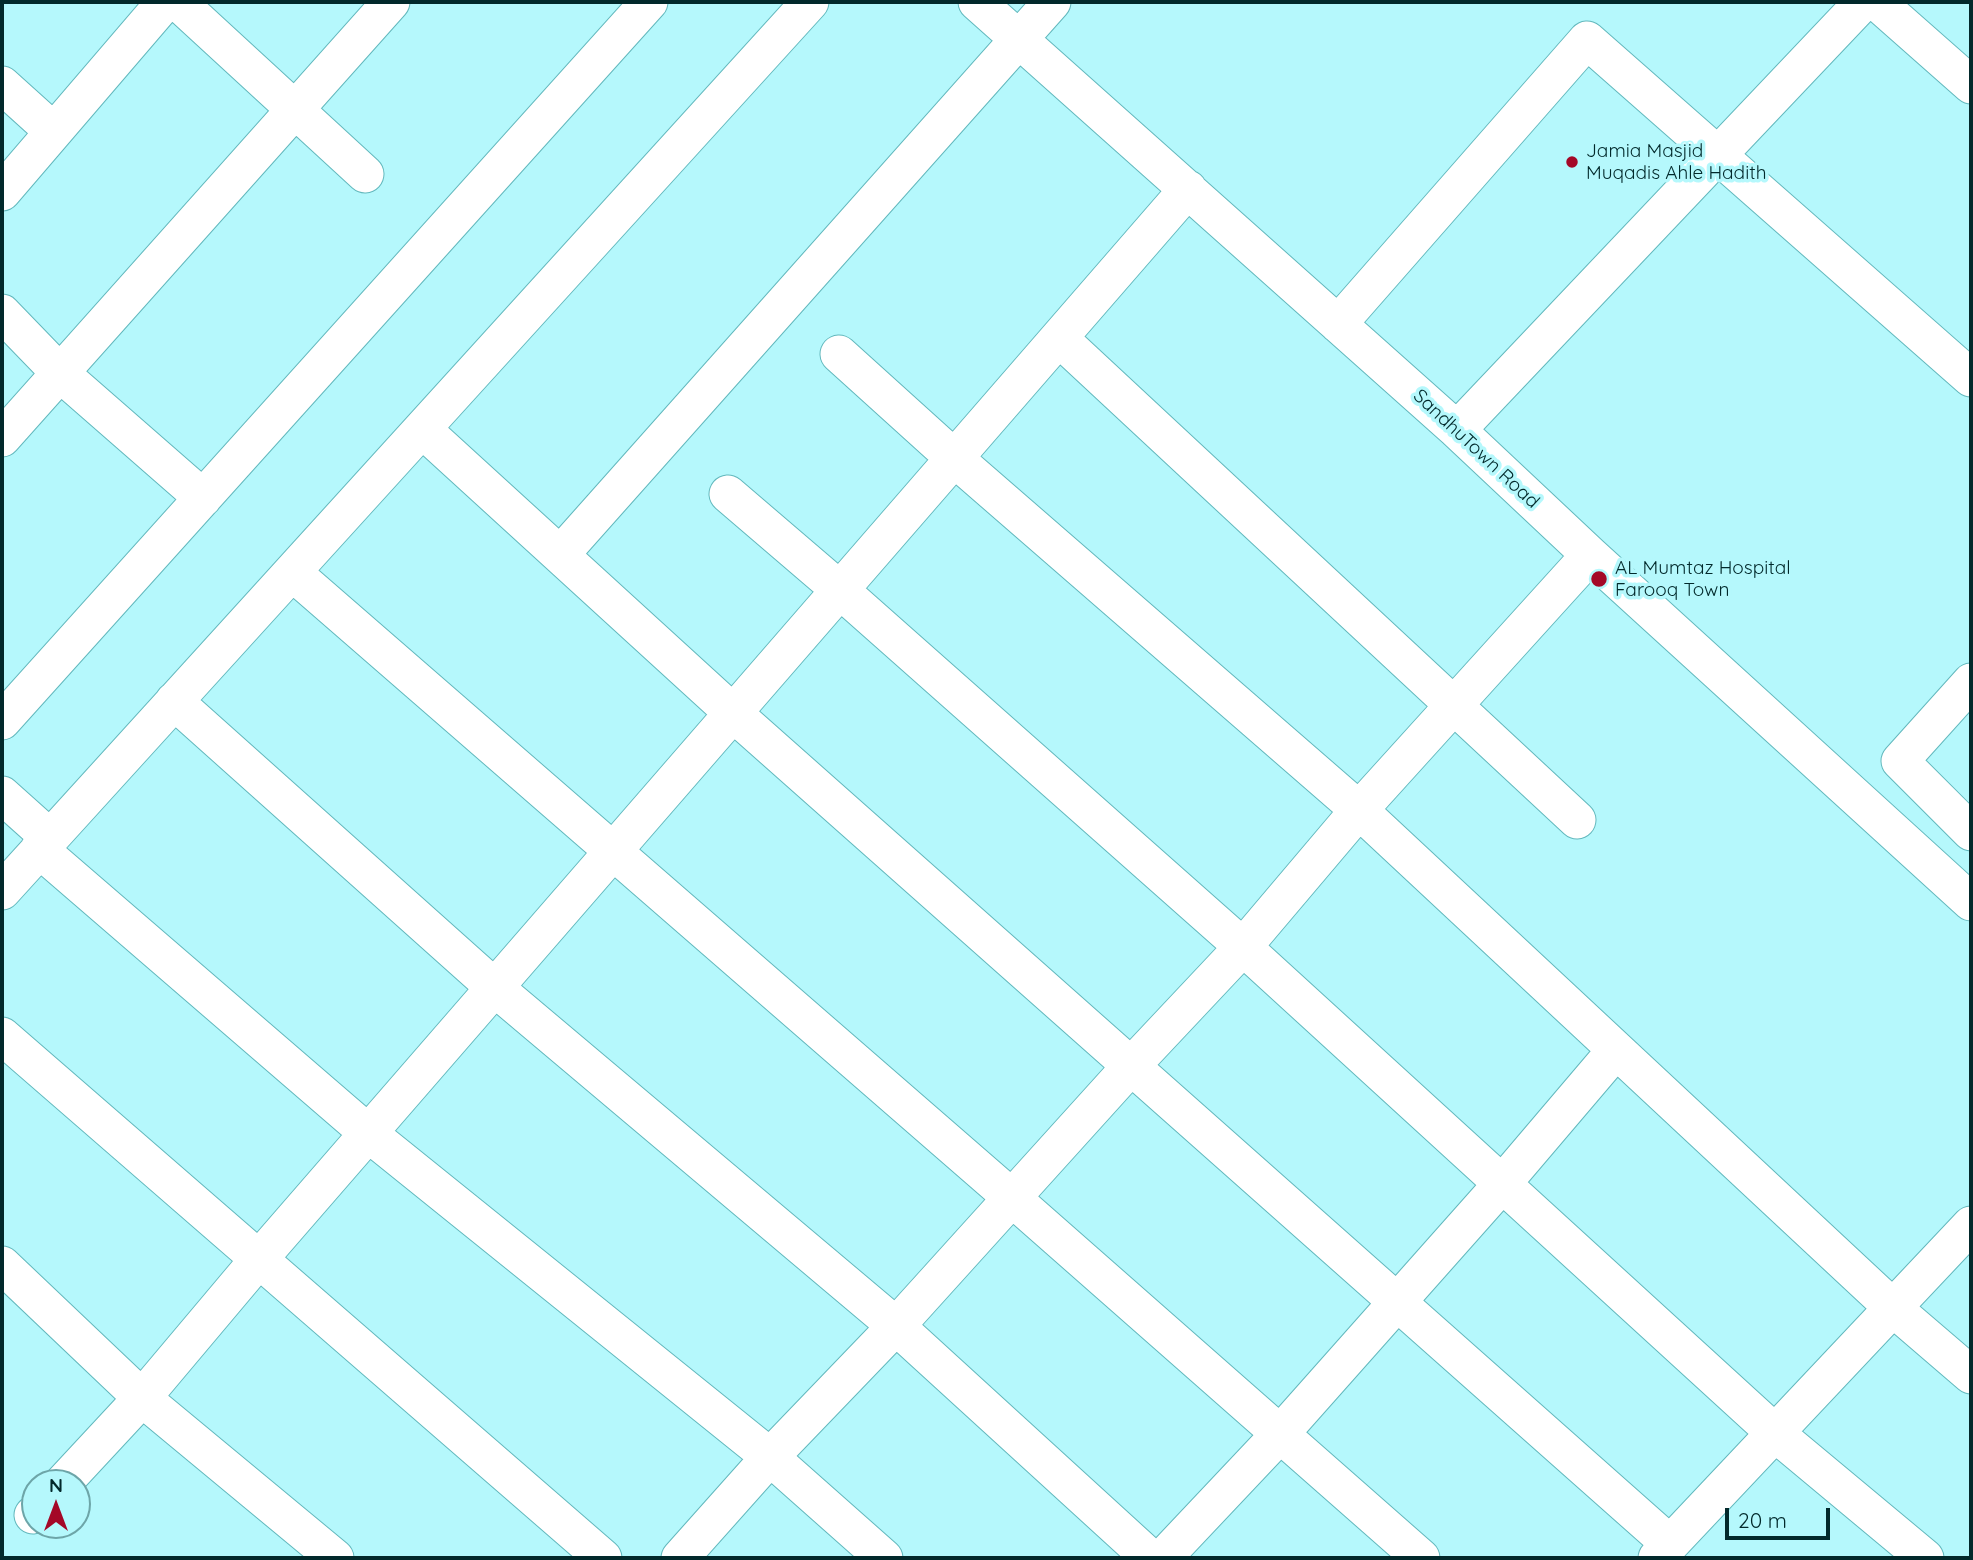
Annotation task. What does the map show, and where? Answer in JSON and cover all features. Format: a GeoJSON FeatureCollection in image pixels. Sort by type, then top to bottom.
{"type":"FeatureCollection","features":[{"type":"Feature","properties":{"kind":"street"},"geometry":{"type":"LineString","coordinates":[[2,192],[164,2]]}},
{"type":"Feature","properties":{"kind":"street"},"geometry":{"type":"LineString","coordinates":[[178,2],[365,174]]}},
{"type":"Feature","properties":{"kind":"street"},"geometry":{"type":"LineString","coordinates":[[2,438],[391,2]]}},
{"type":"Feature","properties":{"kind":"street"},"geometry":{"type":"LineString","coordinates":[[2,720],[649,2]]}},
{"type":"Feature","properties":{"kind":"street"},"geometry":{"type":"LineString","coordinates":[[2,891],[810,2]]}},
{"type":"Feature","properties":{"kind":"street","name":"SandhuTown Road"},"geometry":{"type":"LineString","coordinates":[[976,2],[1457,430],[1590,555],[1971,901]]}},
{"type":"Feature","properties":{"kind":"street"},"geometry":{"type":"LineString","coordinates":[[560,555],[1052,2]]}},
{"type":"Feature","properties":{"kind":"street"},"geometry":{"type":"LineString","coordinates":[[1457,430],[1863,2]]}},
{"type":"Feature","properties":{"kind":"street"},"geometry":{"type":"LineString","coordinates":[[1877,2],[1971,85]]}},
{"type":"Feature","properties":{"kind":"street"},"geometry":{"type":"LineString","coordinates":[[1338,324],[1587,40],[1971,378]]}},
{"type":"Feature","properties":{"kind":"street"},"geometry":{"type":"LineString","coordinates":[[2,85],[53,131]]}},
{"type":"Feature","properties":{"kind":"street"},"geometry":{"type":"LineString","coordinates":[[76,1469],[142,1398],[368,1133],[1188,189]]}},
{"type":"Feature","properties":{"kind":"street"},"geometry":{"type":"LineString","coordinates":[[2,313],[60,373],[203,498]]}},
{"type":"Feature","properties":{"kind":"street"},"geometry":{"type":"LineString","coordinates":[[1059,338],[1577,821]]}},
{"type":"Feature","properties":{"kind":"street"},"geometry":{"type":"LineString","coordinates":[[839,354],[954,458],[1359,810],[1893,1308],[1971,1375]]}},
{"type":"Feature","properties":{"kind":"street"},"geometry":{"type":"LineString","coordinates":[[422,429],[733,713],[1397,1300],[1663,1554],[1971,1226]]}},
{"type":"Feature","properties":{"kind":"street"},"geometry":{"type":"LineString","coordinates":[[728,494],[1243,947],[1775,1433],[1925,1558]]}},
{"type":"Feature","properties":{"kind":"street"},"geometry":{"type":"LineString","coordinates":[[680,1558],[770,1457],[896,1326],[1132,1065],[1243,947],[1359,810],[1590,555]]}},
{"type":"Feature","properties":{"kind":"street"},"geometry":{"type":"LineString","coordinates":[[292,572],[614,850],[1421,1558]]}},
{"type":"Feature","properties":{"kind":"street"},"geometry":{"type":"LineString","coordinates":[[1971,682],[1900,761],[1971,832]]}},
{"type":"Feature","properties":{"kind":"street"},"geometry":{"type":"LineString","coordinates":[[174,701],[495,988],[896,1326],[1150,1558]]}},
{"type":"Feature","properties":{"kind":"street"},"geometry":{"type":"LineString","coordinates":[[2,795],[45,843],[368,1133],[770,1457],[884,1558]]}},
{"type":"Feature","properties":{"kind":"street"},"geometry":{"type":"LineString","coordinates":[[2,1036],[603,1558]]}},
{"type":"Feature","properties":{"kind":"street"},"geometry":{"type":"LineString","coordinates":[[1163,1558],[1280,1434],[1502,1184],[1616,1050]]}},
{"type":"Feature","properties":{"kind":"street"},"geometry":{"type":"LineString","coordinates":[[2,1265],[142,1398],[335,1558]]}},
{"type":"Feature","properties":{"kind":"place","name":"Jamia Masjid Muqadis Ahle Hadith"},"geometry":{"type":"Point","coordinates":[1572,162]}},
{"type":"Feature","properties":{"kind":"place","name":"AL Mumtaz Hospital Farooq Town"},"geometry":{"type":"Point","coordinates":[1599,579]}}]}
